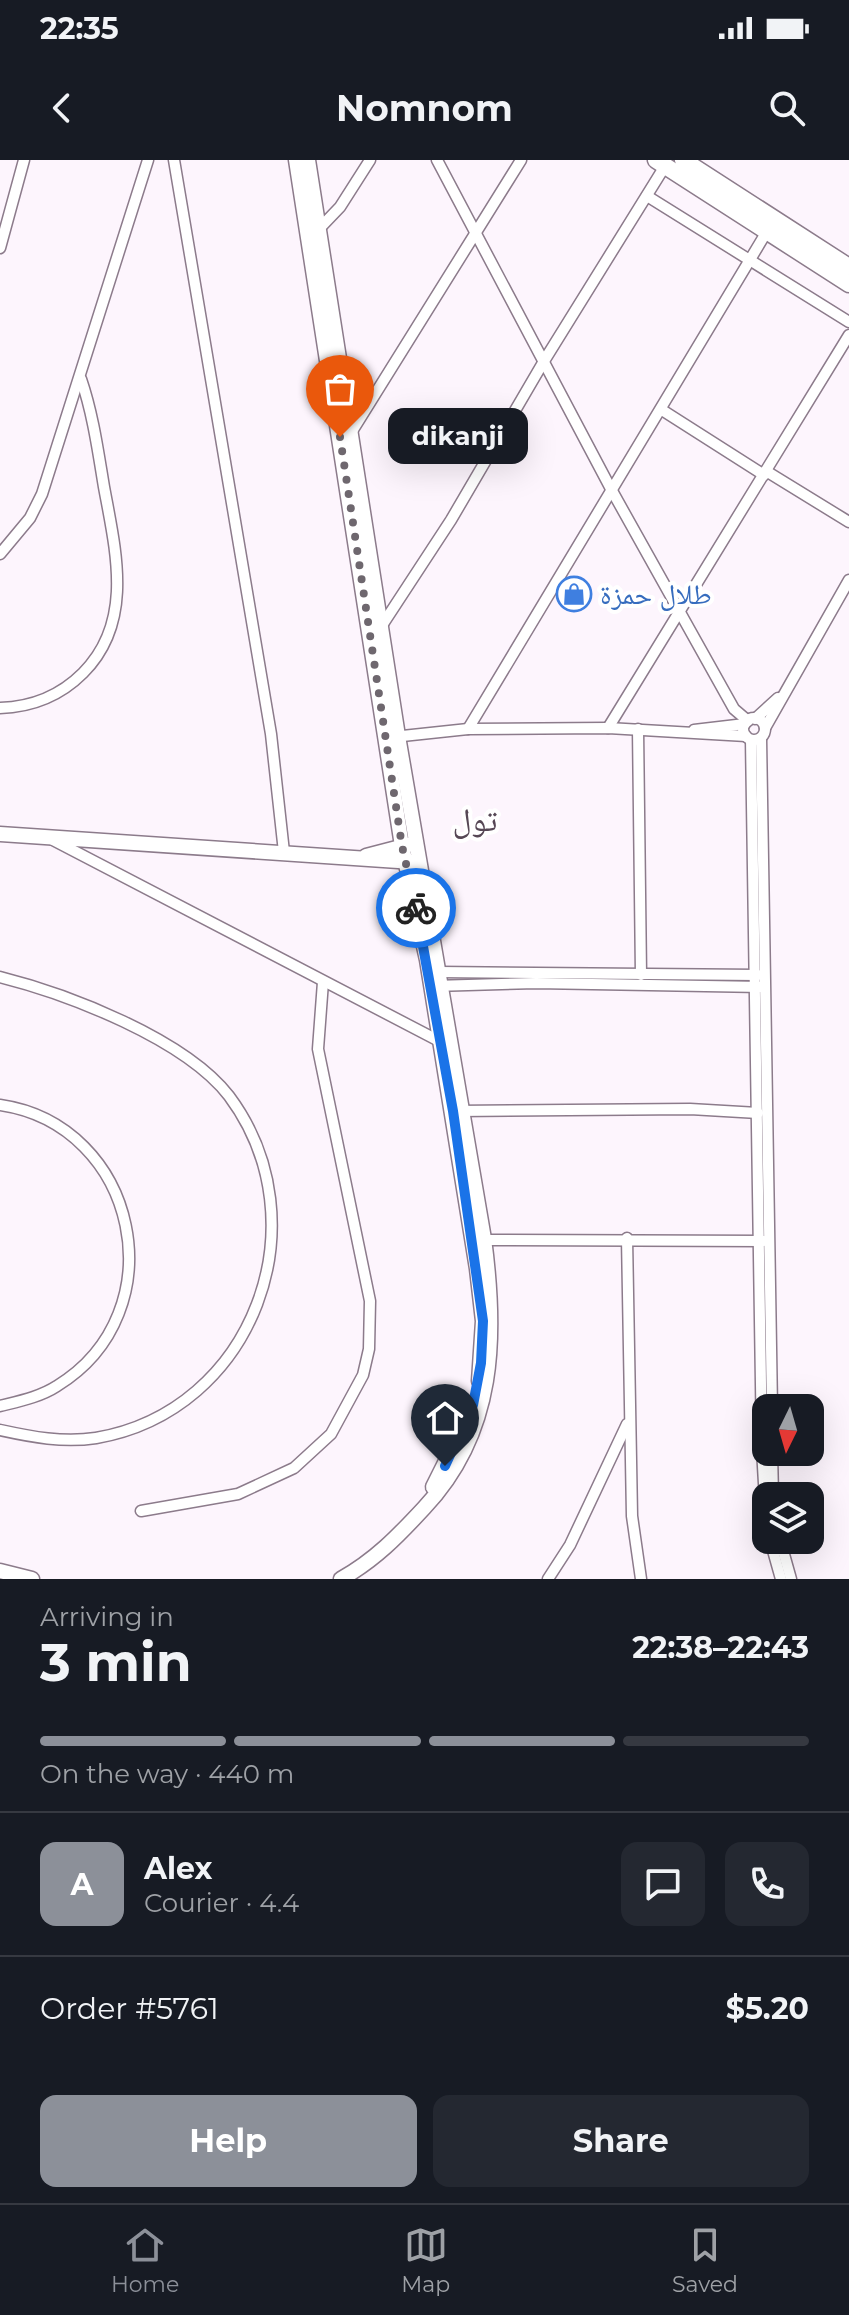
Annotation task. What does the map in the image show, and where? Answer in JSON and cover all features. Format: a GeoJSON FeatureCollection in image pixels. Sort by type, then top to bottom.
{"type":"FeatureCollection","features":[{"type":"Feature","properties":{"kind":"main road"},"geometry":{"type":"LineString","coordinates":[[683,160],[849,284]]}},
{"type":"Feature","properties":{"kind":"main road"},"geometry":{"type":"LineString","coordinates":[[661,163],[849,267]]}},
{"type":"Feature","properties":{"kind":"street"},"geometry":{"type":"LineString","coordinates":[[0,248],[24,160]]}},
{"type":"Feature","properties":{"kind":"street"},"geometry":{"type":"LineString","coordinates":[[0,554],[37,507],[81,379],[148,160]]}},
{"type":"Feature","properties":{"kind":"street"},"geometry":{"type":"LineString","coordinates":[[174,160],[271,734],[284,852]]}},
{"type":"Feature","properties":{"kind":"street"},"geometry":{"type":"LineString","coordinates":[[296,160],[314,232]]}},
{"type":"Feature","properties":{"kind":"street"},"geometry":{"type":"LineString","coordinates":[[308,160],[314,232],[410,844],[405,863],[438,981],[441,1042],[457,1110]]}},
{"type":"Feature","properties":{"kind":"street"},"geometry":{"type":"LineString","coordinates":[[314,232],[370,160]]}},
{"type":"Feature","properties":{"kind":"street"},"geometry":{"type":"LineString","coordinates":[[437,160],[611,489],[736,713],[749,721],[756,735],[766,1482]]}},
{"type":"Feature","properties":{"kind":"street"},"geometry":{"type":"LineString","coordinates":[[346,436],[521,160]]}},
{"type":"Feature","properties":{"kind":"street"},"geometry":{"type":"LineString","coordinates":[[376,631],[451,520],[544,361],[647,196],[661,163]]}},
{"type":"Feature","properties":{"kind":"street"},"geometry":{"type":"LineString","coordinates":[[647,196],[849,322]]}},
{"type":"Feature","properties":{"kind":"street"},"geometry":{"type":"LineString","coordinates":[[468,729],[771,225]]}},
{"type":"Feature","properties":{"kind":"street"},"geometry":{"type":"LineString","coordinates":[[608,728],[849,335]]}},
{"type":"Feature","properties":{"kind":"street"},"geometry":{"type":"LineString","coordinates":[[0,708],[33,703],[69,687],[98,656],[113,626],[118,571],[81,379]]}},
{"type":"Feature","properties":{"kind":"street"},"geometry":{"type":"LineString","coordinates":[[662,410],[849,522]]}},
{"type":"Feature","properties":{"kind":"street"},"geometry":{"type":"LineString","coordinates":[[756,735],[849,580]]}},
{"type":"Feature","properties":{"kind":"street"},"geometry":{"type":"LineString","coordinates":[[393,737],[468,729],[692,730],[749,721],[782,694]]}},
{"type":"Feature","properties":{"kind":"street"},"geometry":{"type":"LineString","coordinates":[[749,721],[756,735]]}},
{"type":"Feature","properties":{"kind":"street"},"geometry":{"type":"LineString","coordinates":[[638,729],[641,975]]}},
{"type":"Feature","properties":{"kind":"street"},"geometry":{"type":"LineString","coordinates":[[692,730],[714,736],[756,735]]}},
{"type":"Feature","properties":{"kind":"street"},"geometry":{"type":"LineString","coordinates":[[0,834],[405,863],[421,861]]}},
{"type":"Feature","properties":{"kind":"street"},"geometry":{"type":"LineString","coordinates":[[45,835],[441,1042]]}},
{"type":"Feature","properties":{"kind":"street"},"geometry":{"type":"LineString","coordinates":[[362,858],[410,844]]}},
{"type":"Feature","properties":{"kind":"street"},"geometry":{"type":"LineString","coordinates":[[341,1579],[356,1574],[401,1535],[446,1482],[464,1452],[485,1393],[492,1357],[492,1321],[457,1110],[421,861],[410,844]]}},
{"type":"Feature","properties":{"kind":"street"},"geometry":{"type":"LineString","coordinates":[[604,979],[641,975],[759,981]]}},
{"type":"Feature","properties":{"kind":"street"},"geometry":{"type":"LineString","coordinates":[[0,977],[58,993],[117,1020],[168,1047],[221,1088],[257,1149],[267,1182],[273,1229],[260,1300],[245,1335],[219,1369],[184,1399],[163,1413],[98,1438],[45,1439],[0,1430]]}},
{"type":"Feature","properties":{"kind":"street"},"geometry":{"type":"LineString","coordinates":[[438,981],[759,981]]}},
{"type":"Feature","properties":{"kind":"street"},"geometry":{"type":"LineString","coordinates":[[759,981],[758,1113],[771,1394]]}},
{"type":"Feature","properties":{"kind":"street"},"geometry":{"type":"LineString","coordinates":[[141,1511],[238,1494],[294,1468],[331,1434],[345,1414],[363,1375],[369,1349],[370,1301],[318,1049],[323,982]]}},
{"type":"Feature","properties":{"kind":"street"},"geometry":{"type":"LineString","coordinates":[[0,1105],[25,1110],[55,1123],[77,1138],[116,1193],[131,1259],[129,1283],[119,1311],[86,1361],[58,1386],[0,1406]]}},
{"type":"Feature","properties":{"kind":"street"},"geometry":{"type":"LineString","coordinates":[[457,1110],[758,1113]]}},
{"type":"Feature","properties":{"kind":"street"},"geometry":{"type":"LineString","coordinates":[[478,1240],[627,1238],[765,1241]]}},
{"type":"Feature","properties":{"kind":"street"},"geometry":{"type":"LineString","coordinates":[[627,1238],[632,1516],[641,1579]]}},
{"type":"Feature","properties":{"kind":"street"},"geometry":{"type":"LineString","coordinates":[[548,1579],[570,1545],[629,1419]]}},
{"type":"Feature","properties":{"kind":"street"},"geometry":{"type":"LineString","coordinates":[[774,1554],[781,1579]]}},
{"type":"Feature","properties":{"kind":"street"},"geometry":{"type":"LineString","coordinates":[[784,1554],[791,1579]]}},
{"type":"Feature","properties":{"kind":"street"},"geometry":{"type":"LineString","coordinates":[[0,1571],[32,1579]]}},
{"type":"Feature","properties":{"kind":"way so far"},"geometry":{"type":"LineString","coordinates":[[340,437],[402,846],[416,908]]}},
{"type":"Feature","properties":{"kind":"place","name":"dikanji"},"geometry":{"type":"Point","coordinates":[340,437]}},
{"type":"Feature","properties":{"kind":"place","name":"طلال حمزة"},"geometry":{"type":"Point","coordinates":[574,594]}},
{"type":"Feature","properties":{"kind":"district","name":"تول"},"geometry":{"type":"Point","coordinates":[475,819]}},
{"type":"Feature","properties":{"kind":"route"},"geometry":{"type":"LineString","coordinates":[[416,908],[453,1111],[483,1321],[481,1363],[473,1405],[445,1466]]}}]}
